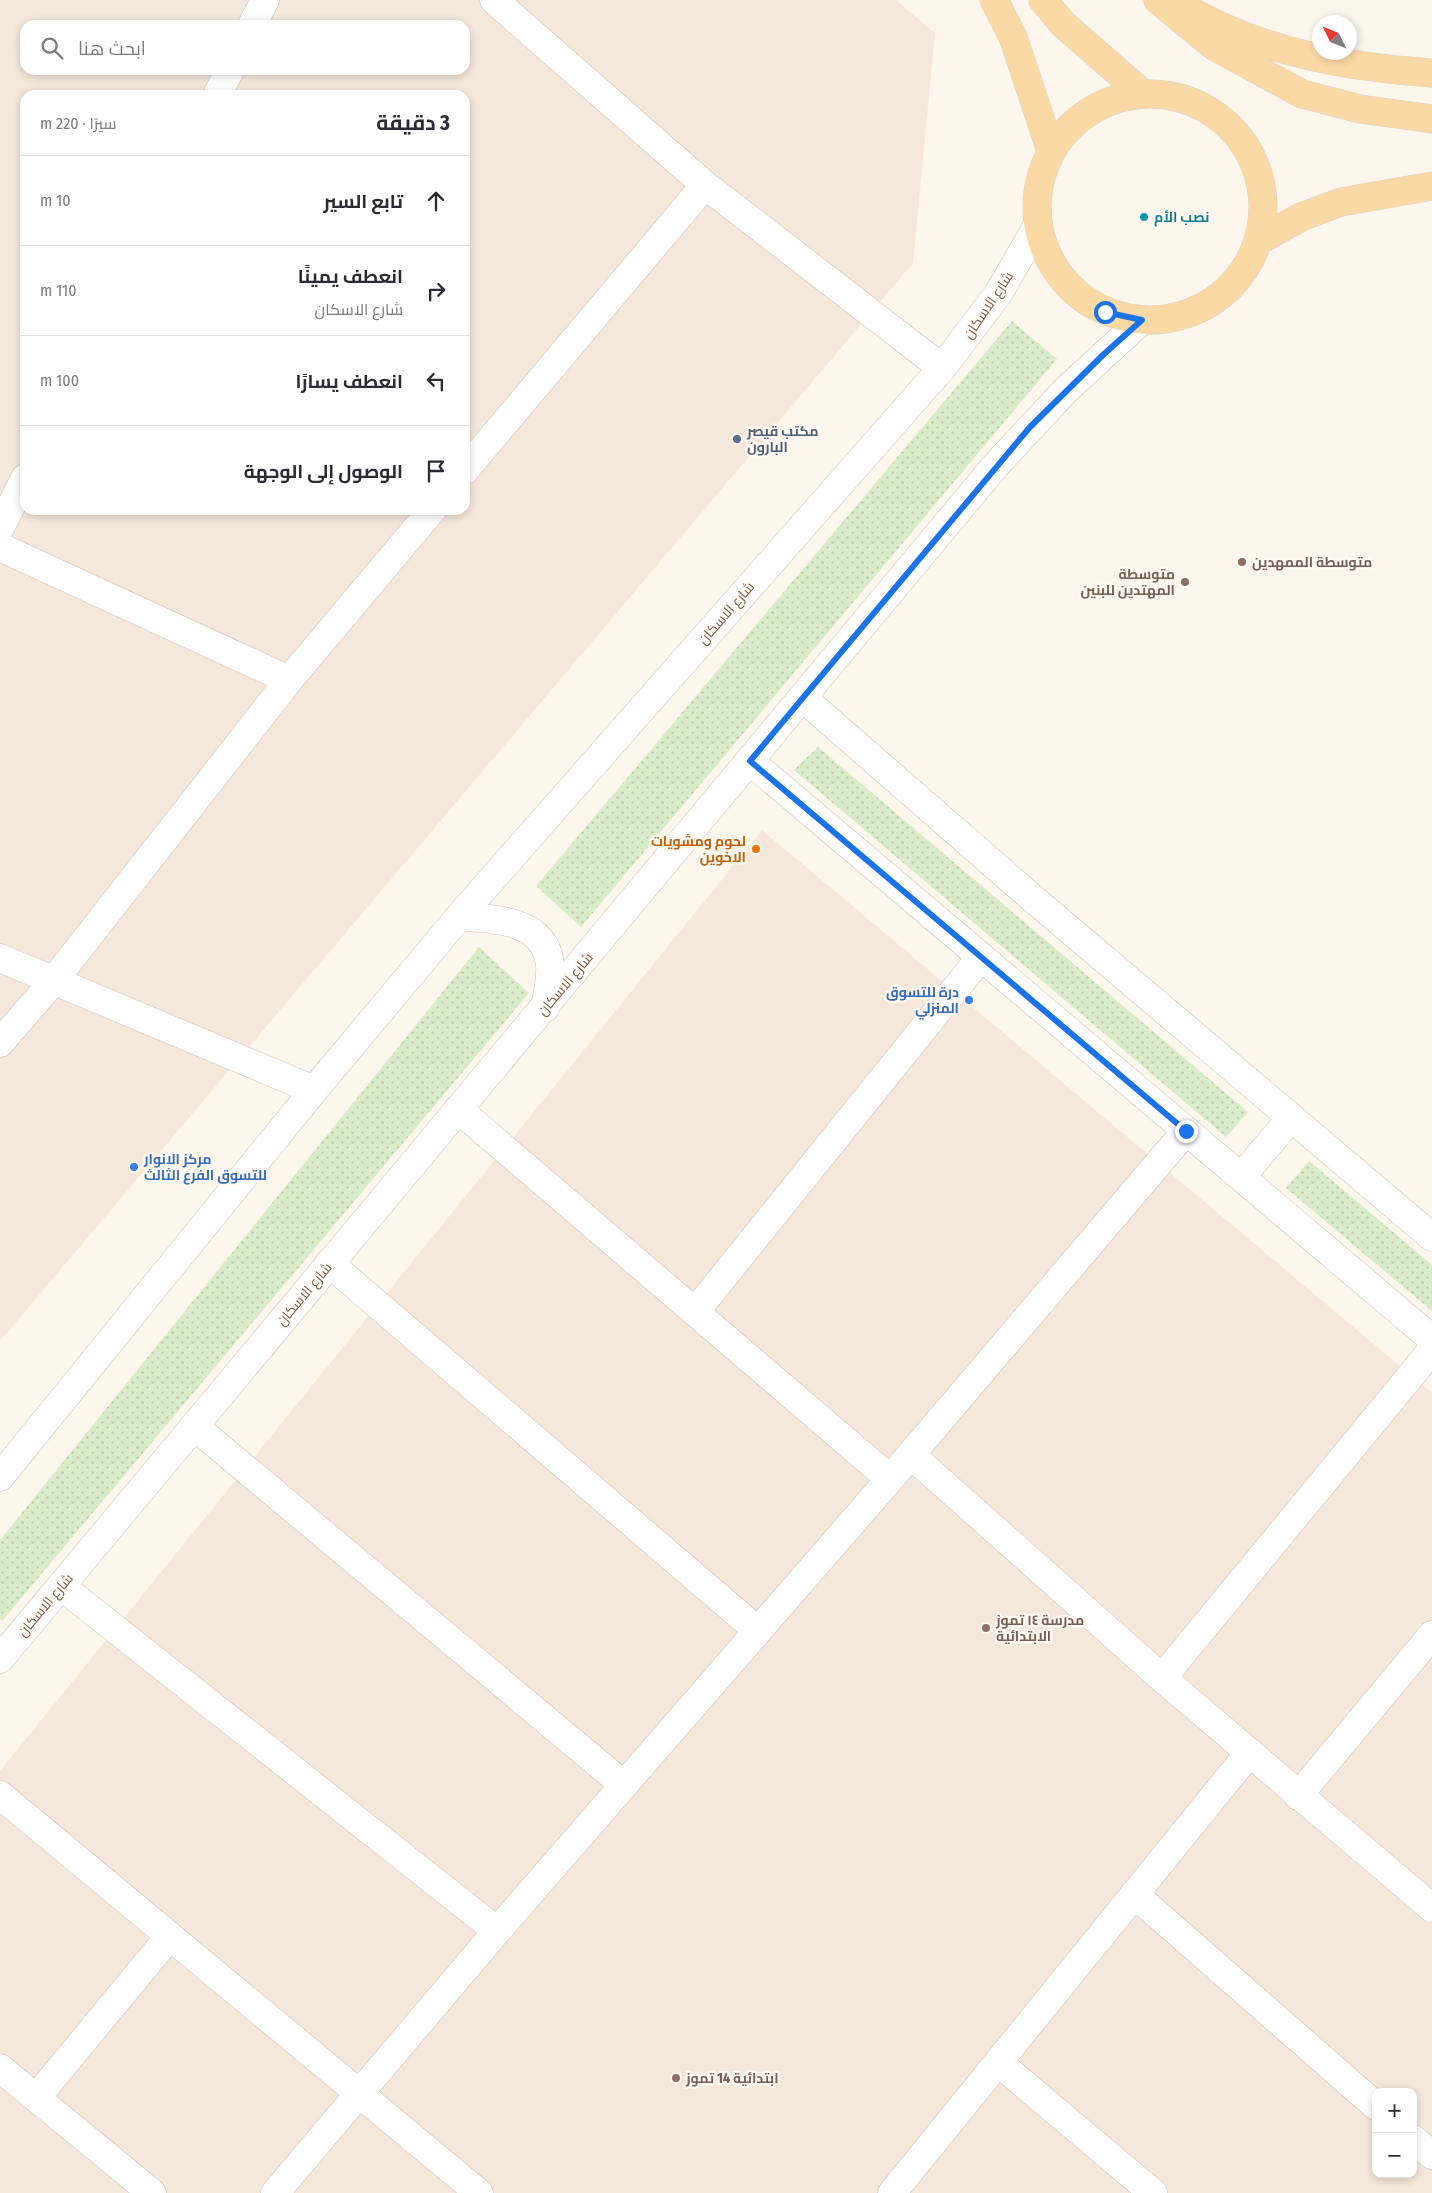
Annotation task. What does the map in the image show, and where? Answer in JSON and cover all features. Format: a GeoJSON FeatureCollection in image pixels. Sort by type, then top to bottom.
{"type":"FeatureCollection","features":[{"type":"Feature","properties":{"kind":"main road"},"geometry":{"type":"LineString","coordinates":[[994,0],[1013,37],[1051,151]]}},
{"type":"Feature","properties":{"kind":"main road"},"geometry":{"type":"LineString","coordinates":[[1043,0],[1063,24],[1142,93]]}},
{"type":"Feature","properties":{"kind":"main road"},"geometry":{"type":"LineString","coordinates":[[1158,0],[1214,46],[1302,94],[1360,109],[1432,119]]}},
{"type":"Feature","properties":{"kind":"main road"},"geometry":{"type":"LineString","coordinates":[[1172,0],[1213,24],[1258,42],[1337,63],[1432,74]]}},
{"type":"Feature","properties":{"kind":"main road"},"geometry":{"type":"LineString","coordinates":[[1142,93],[1179,97],[1212,112],[1239,136],[1257,168],[1263,205],[1258,241],[1241,275],[1214,300],[1180,317],[1142,320],[1105,312],[1073,291],[1049,261],[1038,225],[1036,200],[1041,174],[1051,151],[1074,122],[1106,102],[1142,93]]}},
{"type":"Feature","properties":{"kind":"main road"},"geometry":{"type":"LineString","coordinates":[[1258,241],[1301,217],[1342,202],[1432,186]]}},
{"type":"Feature","properties":{"kind":"street"},"geometry":{"type":"LineString","coordinates":[[494,0],[705,185],[942,368]]}},
{"type":"Feature","properties":{"kind":"street"},"geometry":{"type":"LineString","coordinates":[[220,90],[227,75]]}},
{"type":"Feature","properties":{"kind":"street"},"geometry":{"type":"LineString","coordinates":[[470,464],[705,185]]}},
{"type":"Feature","properties":{"kind":"street","name":"شارع الاسكان"},"geometry":{"type":"LineString","coordinates":[[0,1477],[314,1090],[460,917],[942,368],[998,294],[1038,225]]}},
{"type":"Feature","properties":{"kind":"street","name":"شارع الاسكان"},"geometry":{"type":"LineString","coordinates":[[0,1659],[1024,433],[1066,390],[1142,320]]}},
{"type":"Feature","properties":{"kind":"street"},"geometry":{"type":"LineString","coordinates":[[0,528],[20,488]]}},
{"type":"Feature","properties":{"kind":"street"},"geometry":{"type":"LineString","coordinates":[[0,1043],[55,979],[289,680],[428,515]]}},
{"type":"Feature","properties":{"kind":"street"},"geometry":{"type":"LineString","coordinates":[[0,547],[289,680]]}},
{"type":"Feature","properties":{"kind":"street"},"geometry":{"type":"LineString","coordinates":[[803,698],[1031,898],[1432,1237]]}},
{"type":"Feature","properties":{"kind":"street"},"geometry":{"type":"LineString","coordinates":[[750,761],[1432,1339]]}},
{"type":"Feature","properties":{"kind":"street"},"geometry":{"type":"LineString","coordinates":[[460,917],[492,918],[511,921],[539,939],[550,963],[550,979],[545,1008]]}},
{"type":"Feature","properties":{"kind":"street"},"geometry":{"type":"LineString","coordinates":[[695,1312],[981,957]]}},
{"type":"Feature","properties":{"kind":"street"},"geometry":{"type":"LineString","coordinates":[[0,958],[55,979],[314,1090]]}},
{"type":"Feature","properties":{"kind":"street"},"geometry":{"type":"LineString","coordinates":[[458,1109],[890,1479]]}},
{"type":"Feature","properties":{"kind":"street"},"geometry":{"type":"LineString","coordinates":[[1241,1177],[1291,1118]]}},
{"type":"Feature","properties":{"kind":"street"},"geometry":{"type":"LineString","coordinates":[[275,2193],[361,2094],[497,1931],[911,1456],[1186,1131]]}},
{"type":"Feature","properties":{"kind":"street"},"geometry":{"type":"LineString","coordinates":[[329,1263],[758,1631]]}},
{"type":"Feature","properties":{"kind":"street"},"geometry":{"type":"LineString","coordinates":[[1162,1678],[1432,1350]]}},
{"type":"Feature","properties":{"kind":"street"},"geometry":{"type":"LineString","coordinates":[[194,1426],[624,1785]]}},
{"type":"Feature","properties":{"kind":"street"},"geometry":{"type":"LineString","coordinates":[[911,1456],[1298,1796],[1432,1908]]}},
{"type":"Feature","properties":{"kind":"street"},"geometry":{"type":"LineString","coordinates":[[61,1586],[497,1931]]}},
{"type":"Feature","properties":{"kind":"street"},"geometry":{"type":"LineString","coordinates":[[0,1629],[27,1627]]}},
{"type":"Feature","properties":{"kind":"street"},"geometry":{"type":"LineString","coordinates":[[1298,1796],[1432,1635]]}},
{"type":"Feature","properties":{"kind":"street"},"geometry":{"type":"LineString","coordinates":[[892,2193],[1250,1752]]}},
{"type":"Feature","properties":{"kind":"street"},"geometry":{"type":"LineString","coordinates":[[0,1795],[479,2193]]}},
{"type":"Feature","properties":{"kind":"street"},"geometry":{"type":"LineString","coordinates":[[1134,1894],[1372,2102]]}},
{"type":"Feature","properties":{"kind":"street"},"geometry":{"type":"LineString","coordinates":[[36,2098],[169,1937]]}},
{"type":"Feature","properties":{"kind":"street"},"geometry":{"type":"LineString","coordinates":[[999,2063],[1153,2193]]}},
{"type":"Feature","properties":{"kind":"street"},"geometry":{"type":"LineString","coordinates":[[0,2068],[152,2193]]}},
{"type":"Feature","properties":{"kind":"street"},"geometry":{"type":"LineString","coordinates":[[1417,2143],[1432,2156]]}},
{"type":"Feature","properties":{"kind":"shaded area"},"geometry":{"type":"Polygon","coordinates":[[[0,0],[896,0],[935,33],[913,263],[0,1341],[0,0]]]}},
{"type":"Feature","properties":{"kind":"shaded area"},"geometry":{"type":"Polygon","coordinates":[[[762,830],[1432,1393],[1432,2193],[0,2193],[0,1771],[762,830]]]}},
{"type":"Feature","properties":{"kind":"green space"},"geometry":{"type":"Polygon","coordinates":[[[1012,321],[1057,359],[581,927],[536,886],[1012,321]]]}},
{"type":"Feature","properties":{"kind":"green space"},"geometry":{"type":"Polygon","coordinates":[[[818,747],[1248,1112],[1226,1137],[794,770],[818,747]]]}},
{"type":"Feature","properties":{"kind":"green space"},"geometry":{"type":"Polygon","coordinates":[[[479,947],[529,993],[2,1621],[0,1619],[0,1540],[479,947]]]}},
{"type":"Feature","properties":{"kind":"green space"},"geometry":{"type":"Polygon","coordinates":[[[1309,1161],[1432,1265],[1432,1311],[1286,1188],[1309,1161]]]}},
{"type":"Feature","properties":{"kind":"place","name":"نصب الأم"},"geometry":{"type":"Point","coordinates":[1144,217]}},
{"type":"Feature","properties":{"kind":"place","name":"مكتب قيصر البارون"},"geometry":{"type":"Point","coordinates":[737,439]}},
{"type":"Feature","properties":{"kind":"place","name":"متوسطة الممهدين"},"geometry":{"type":"Point","coordinates":[1242,562]}},
{"type":"Feature","properties":{"kind":"place","name":"متوسطة المهتدين للبنين"},"geometry":{"type":"Point","coordinates":[1185,582]}},
{"type":"Feature","properties":{"kind":"place","name":"لحوم ومشويات الاخوين"},"geometry":{"type":"Point","coordinates":[756,849]}},
{"type":"Feature","properties":{"kind":"place","name":"درة للتسوق المنزلي"},"geometry":{"type":"Point","coordinates":[969,1000]}},
{"type":"Feature","properties":{"kind":"place","name":"مركز الانوار للتسوق الفرع الثالث"},"geometry":{"type":"Point","coordinates":[134,1167]}},
{"type":"Feature","properties":{"kind":"place","name":"مدرسة ١٤ تموز الابتدائية"},"geometry":{"type":"Point","coordinates":[986,1628]}},
{"type":"Feature","properties":{"kind":"place","name":"ابتدائية 14 تموز"},"geometry":{"type":"Point","coordinates":[676,2078]}},
{"type":"Feature","properties":{"kind":"route"},"geometry":{"type":"LineString","coordinates":[[1105,312],[1142,320],[1066,390],[996,465],[750,761],[1186,1131]]}}]}
